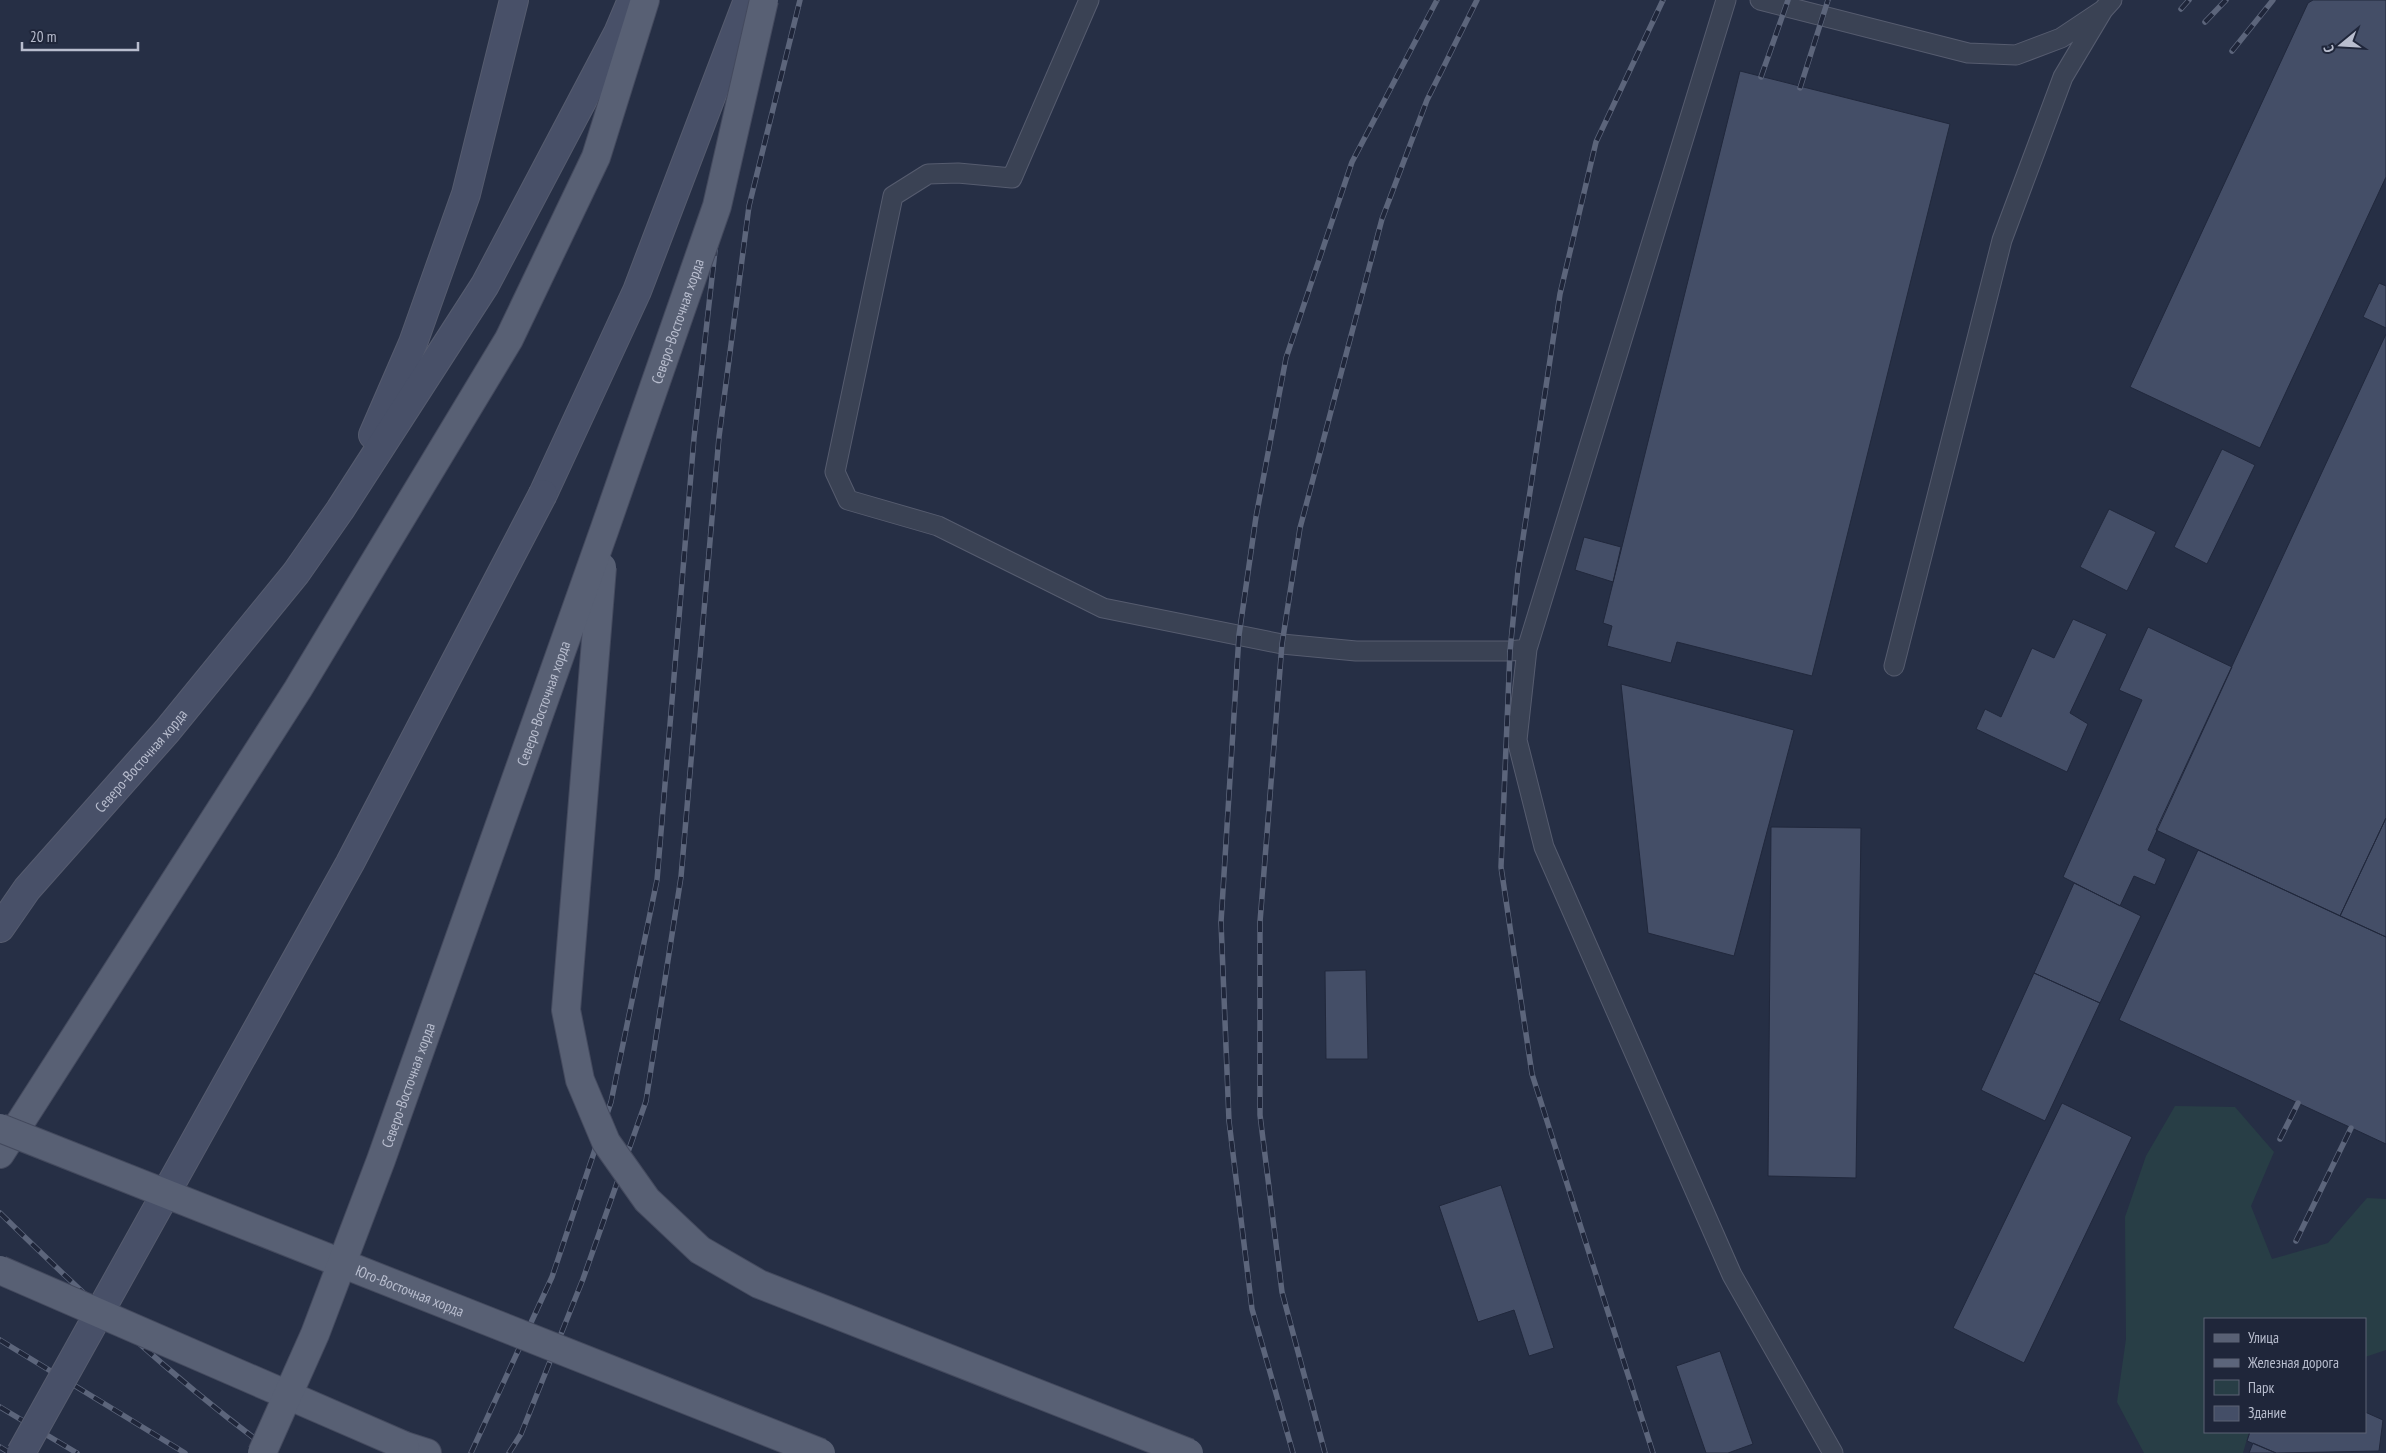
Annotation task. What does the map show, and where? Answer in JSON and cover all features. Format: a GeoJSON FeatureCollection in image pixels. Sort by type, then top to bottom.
{"type":"FeatureCollection","features":[{"type":"Feature","properties":{"kind":"main road"},"geometry":{"type":"LineString","coordinates":[[340,510],[413,343],[466,194],[514,0]]}},
{"type":"Feature","properties":{"kind":"main road","name":"Северо-Восточная хорда"},"geometry":{"type":"LineString","coordinates":[[0,928],[26,889],[167,731],[296,573],[340,510],[485,285],[618,32],[632,0]]}},
{"type":"Feature","properties":{"kind":"main road"},"geometry":{"type":"LineString","coordinates":[[0,1154],[298,689],[509,339],[596,157],[645,0]]}},
{"type":"Feature","properties":{"kind":"main road"},"geometry":{"type":"LineString","coordinates":[[21,1453],[350,863],[543,494],[637,292],[748,0]]}},
{"type":"Feature","properties":{"kind":"main road","name":"Северо-Восточная хорда"},"geometry":{"type":"LineString","coordinates":[[262,1453],[315,1334],[381,1160],[717,206],[764,0]]}},
{"type":"Feature","properties":{"kind":"main road"},"geometry":{"type":"LineString","coordinates":[[605,528],[566,1010],[580,1080],[606,1142],[647,1200],[700,1250],[759,1284],[1189,1453]]}},
{"type":"Feature","properties":{"kind":"main road","name":"Юго-Восточная хорда"},"geometry":{"type":"LineString","coordinates":[[0,1128],[820,1453]]}},
{"type":"Feature","properties":{"kind":"main road"},"geometry":{"type":"LineString","coordinates":[[0,1270],[417,1450]]}},
{"type":"Feature","properties":{"kind":"lane"},"geometry":{"type":"LineString","coordinates":[[1089,0],[1012,178],[958,173],[928,174],[893,196],[835,472],[848,500],[938,526],[1103,608],[1282,644],[1356,651],[1510,651],[1527,649]]}},
{"type":"Feature","properties":{"kind":"lane"},"geometry":{"type":"LineString","coordinates":[[1726,0],[1527,649],[1517,740],[1544,847],[1732,1275],[1833,1453]]}},
{"type":"Feature","properties":{"kind":"lane"},"geometry":{"type":"LineString","coordinates":[[1760,0],[1968,52],[2016,55],[2061,38],[2107,5]]}},
{"type":"Feature","properties":{"kind":"lane"},"geometry":{"type":"LineString","coordinates":[[1894,666],[2002,240],[2064,77],[2107,5]]}},
{"type":"Feature","properties":{"kind":"green space"},"geometry":{"type":"Polygon","coordinates":[[[2175,1106],[2235,1107],[2274,1152],[2251,1206],[2272,1259],[2328,1243],[2367,1198],[2386,1199],[2386,1350],[2366,1357],[2366,1318],[2204,1318],[2204,1433],[2249,1433],[2243,1453],[2144,1453],[2117,1402],[2126,1339],[2125,1217],[2146,1156],[2175,1106]]]}},
{"type":"Feature","properties":{"kind":"building"},"geometry":{"type":"Polygon","coordinates":[[[2313,0],[2386,0],[2386,177],[2260,448],[2130,387],[2308,3],[2313,0]]]}},
{"type":"Feature","properties":{"kind":"building"},"geometry":{"type":"Polygon","coordinates":[[[1740,71],[1950,124],[1812,676],[1677,642],[1671,663],[1607,646],[1612,626],[1603,623],[1740,71]]]}},
{"type":"Feature","properties":{"kind":"building"},"geometry":{"type":"Polygon","coordinates":[[[2379,283],[2386,286],[2386,328],[2363,317],[2379,283]]]}},
{"type":"Feature","properties":{"kind":"building"},"geometry":{"type":"Polygon","coordinates":[[[2386,334],[2386,818],[2340,916],[2156,830],[2386,334]]]}},
{"type":"Feature","properties":{"kind":"building"},"geometry":{"type":"Polygon","coordinates":[[[2222,449],[2255,465],[2207,564],[2174,547],[2222,449]]]}},
{"type":"Feature","properties":{"kind":"building"},"geometry":{"type":"Polygon","coordinates":[[[2109,509],[2156,532],[2127,591],[2080,567],[2109,509]]]}},
{"type":"Feature","properties":{"kind":"building"},"geometry":{"type":"Polygon","coordinates":[[[1584,537],[1621,547],[1613,582],[1575,570],[1584,537]]]}},
{"type":"Feature","properties":{"kind":"building"},"geometry":{"type":"Polygon","coordinates":[[[2073,619],[2107,634],[2070,713],[2088,724],[2067,772],[1976,729],[1985,709],[2001,717],[2032,648],[2054,658],[2073,619]]]}},
{"type":"Feature","properties":{"kind":"building"},"geometry":{"type":"Polygon","coordinates":[[[2148,627],[2232,667],[2148,850],[2166,859],[2155,885],[2134,876],[2120,906],[2063,877],[2142,700],[2119,690],[2148,627]]]}},
{"type":"Feature","properties":{"kind":"building"},"geometry":{"type":"Polygon","coordinates":[[[1621,684],[1794,730],[1734,956],[1648,933],[1621,684]]]}},
{"type":"Feature","properties":{"kind":"building"},"geometry":{"type":"Polygon","coordinates":[[[2386,818],[2386,937],[2340,916],[2386,818]]]}},
{"type":"Feature","properties":{"kind":"building"},"geometry":{"type":"Polygon","coordinates":[[[1771,827],[1861,828],[1856,1178],[1768,1176],[1771,827]]]}},
{"type":"Feature","properties":{"kind":"building"},"geometry":{"type":"Polygon","coordinates":[[[2198,850],[2386,937],[2386,1144],[2119,1020],[2198,850]]]}},
{"type":"Feature","properties":{"kind":"building"},"geometry":{"type":"Polygon","coordinates":[[[2074,883],[2141,916],[2100,1003],[2034,973],[2074,883]]]}},
{"type":"Feature","properties":{"kind":"building"},"geometry":{"type":"Polygon","coordinates":[[[1366,970],[1368,1059],[1326,1059],[1325,971],[1366,970]]]}},
{"type":"Feature","properties":{"kind":"building"},"geometry":{"type":"Polygon","coordinates":[[[2034,973],[2100,1003],[2045,1121],[1981,1090],[2034,973]]]}},
{"type":"Feature","properties":{"kind":"building"},"geometry":{"type":"Polygon","coordinates":[[[2062,1103],[2132,1137],[2024,1363],[1953,1328],[2062,1103]]]}},
{"type":"Feature","properties":{"kind":"building"},"geometry":{"type":"Polygon","coordinates":[[[1501,1185],[1554,1348],[1529,1356],[1514,1310],[1478,1322],[1439,1206],[1501,1185]]]}},
{"type":"Feature","properties":{"kind":"building"},"geometry":{"type":"Polygon","coordinates":[[[1720,1351],[1753,1444],[1728,1453],[1706,1453],[1676,1366],[1720,1351]]]}},
{"type":"Feature","properties":{"kind":"building"},"geometry":{"type":"Polygon","coordinates":[[[2366,1412],[2383,1420],[2379,1451],[2276,1453],[2247,1441],[2250,1433],[2366,1433],[2366,1412]]]}},
{"type":"Feature","properties":{"kind":"building"},"geometry":{"type":"Polygon","coordinates":[[[2253,1443],[2276,1453],[2249,1453],[2253,1443]]]}},
{"type":"Feature","properties":{"kind":"railway"},"geometry":{"type":"LineString","coordinates":[[471,1453],[552,1277],[611,1102],[657,880],[694,438],[719,215],[763,0]]}},
{"type":"Feature","properties":{"kind":"railway"},"geometry":{"type":"LineString","coordinates":[[509,1453],[521,1434],[583,1279],[646,1101],[681,877],[719,437],[749,206],[800,0]]}},
{"type":"Feature","properties":{"kind":"railway"},"geometry":{"type":"LineString","coordinates":[[1293,1453],[1252,1309],[1229,1121],[1221,922],[1239,635],[1256,517],[1286,358],[1352,162],[1437,0]]}},
{"type":"Feature","properties":{"kind":"railway"},"geometry":{"type":"LineString","coordinates":[[1325,1453],[1282,1292],[1260,1115],[1260,922],[1282,644],[1300,528],[1382,219],[1427,100],[1477,0]]}},
{"type":"Feature","properties":{"kind":"railway"},"geometry":{"type":"LineString","coordinates":[[1653,1453],[1532,1074],[1501,867],[1510,651],[1518,571],[1560,294],[1596,142],[1663,0]]}},
{"type":"Feature","properties":{"kind":"railway"},"geometry":{"type":"LineString","coordinates":[[1761,77],[1788,0]]}},
{"type":"Feature","properties":{"kind":"railway"},"geometry":{"type":"LineString","coordinates":[[1800,88],[1828,0]]}},
{"type":"Feature","properties":{"kind":"railway"},"geometry":{"type":"LineString","coordinates":[[2181,9],[2189,0]]}},
{"type":"Feature","properties":{"kind":"railway"},"geometry":{"type":"LineString","coordinates":[[2205,22],[2226,0]]}},
{"type":"Feature","properties":{"kind":"railway"},"geometry":{"type":"LineString","coordinates":[[2232,51],[2273,0]]}},
{"type":"Feature","properties":{"kind":"railway"},"geometry":{"type":"LineString","coordinates":[[2280,1139],[2298,1103]]}},
{"type":"Feature","properties":{"kind":"railway"},"geometry":{"type":"LineString","coordinates":[[2296,1241],[2351,1128]]}},
{"type":"Feature","properties":{"kind":"railway"},"geometry":{"type":"LineString","coordinates":[[0,1213],[167,1368],[274,1453]]}},
{"type":"Feature","properties":{"kind":"railway"},"geometry":{"type":"LineString","coordinates":[[0,1340],[185,1453]]}},
{"type":"Feature","properties":{"kind":"railway"},"geometry":{"type":"LineString","coordinates":[[0,1407],[77,1453]]}},
{"type":"Feature","properties":{"kind":"railway"},"geometry":{"type":"LineString","coordinates":[[0,1447],[10,1453]]}}]}
